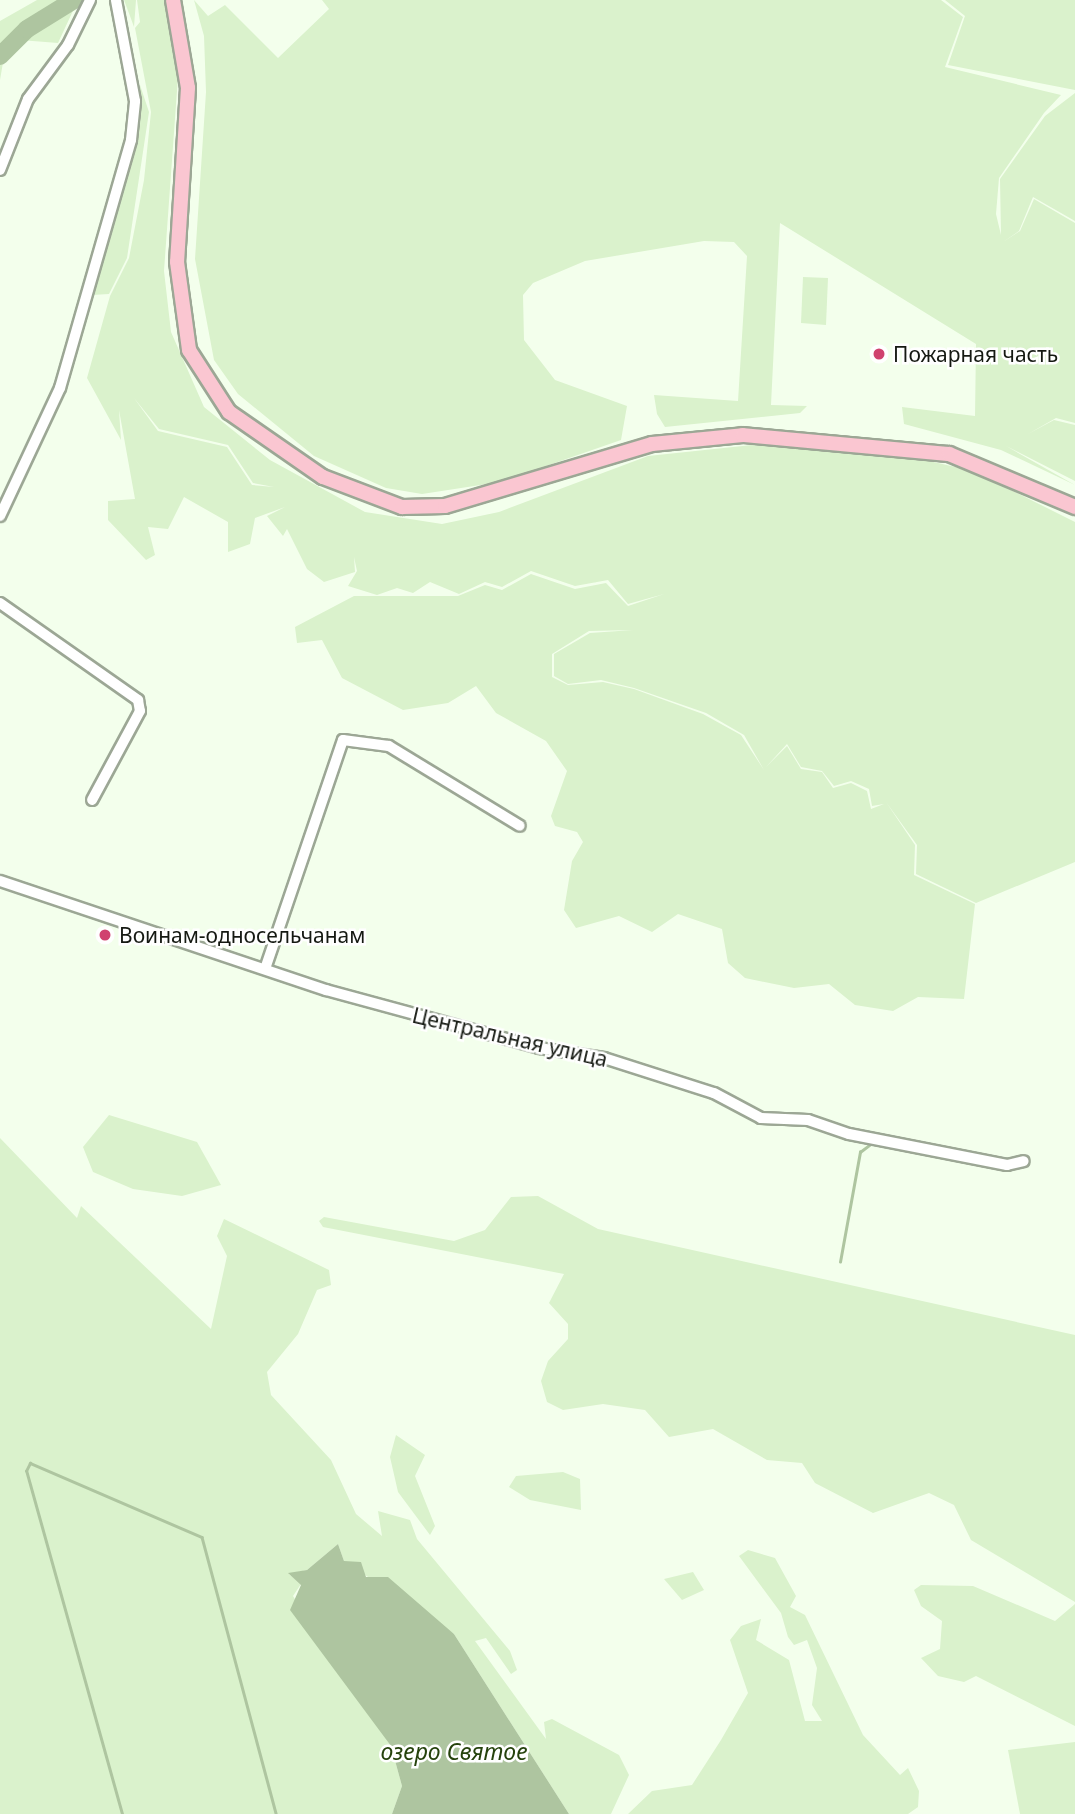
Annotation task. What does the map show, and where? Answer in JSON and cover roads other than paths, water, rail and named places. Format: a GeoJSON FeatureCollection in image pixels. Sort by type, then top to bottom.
{"type":"FeatureCollection","features":[{"type":"Feature","properties":{"kind":"main road"},"geometry":{"type":"LineString","coordinates":[[173,0],[188,88],[177,262],[189,350],[229,412],[323,477],[402,507],[445,506],[652,444],[743,435],[949,454],[1075,508]]}},
{"type":"Feature","properties":{"kind":"street"},"geometry":{"type":"LineString","coordinates":[[0,170],[28,99],[68,45],[90,0]]}},
{"type":"Feature","properties":{"kind":"street"},"geometry":{"type":"LineString","coordinates":[[0,516],[60,388],[131,140],[135,101],[116,0]]}},
{"type":"Feature","properties":{"kind":"street"},"geometry":{"type":"LineString","coordinates":[[0,603],[138,700],[140,711],[92,800]]}},
{"type":"Feature","properties":{"kind":"street"},"geometry":{"type":"LineString","coordinates":[[265,970],[343,740],[390,746],[520,826]]}},
{"type":"Feature","properties":{"kind":"street","name":"Центральная улица"},"geometry":{"type":"LineString","coordinates":[[0,881],[265,970],[539,1048],[604,1058],[714,1093],[761,1118],[808,1120],[849,1135],[1007,1165],[1024,1161]]}},
{"type":"Feature","properties":{"kind":"water","name":"озеро Святое"},"geometry":{"type":"Polygon","coordinates":[[[338,1544],[344,1561],[361,1562],[366,1577],[388,1577],[454,1634],[569,1814],[392,1814],[402,1786],[391,1746],[290,1610],[301,1585],[288,1573],[307,1570],[338,1544]]]}},
{"type":"Feature","properties":{"kind":"waterway"},"geometry":{"type":"LineString","coordinates":[[0,56],[27,29],[74,0]]}},
{"type":"Feature","properties":{"kind":"waterway"},"geometry":{"type":"LineString","coordinates":[[840,1262],[860,1152],[872,1143]]}},
{"type":"Feature","properties":{"kind":"waterway"},"geometry":{"type":"LineString","coordinates":[[122,1814],[26,1471],[30,1463],[202,1537],[276,1814]]}},
{"type":"Feature","properties":{"kind":"place","name":"Пожарная часть"},"geometry":{"type":"Point","coordinates":[879,354]}},
{"type":"Feature","properties":{"kind":"place","name":"Воинам-односельчанам"},"geometry":{"type":"Point","coordinates":[105,935]}}]}
